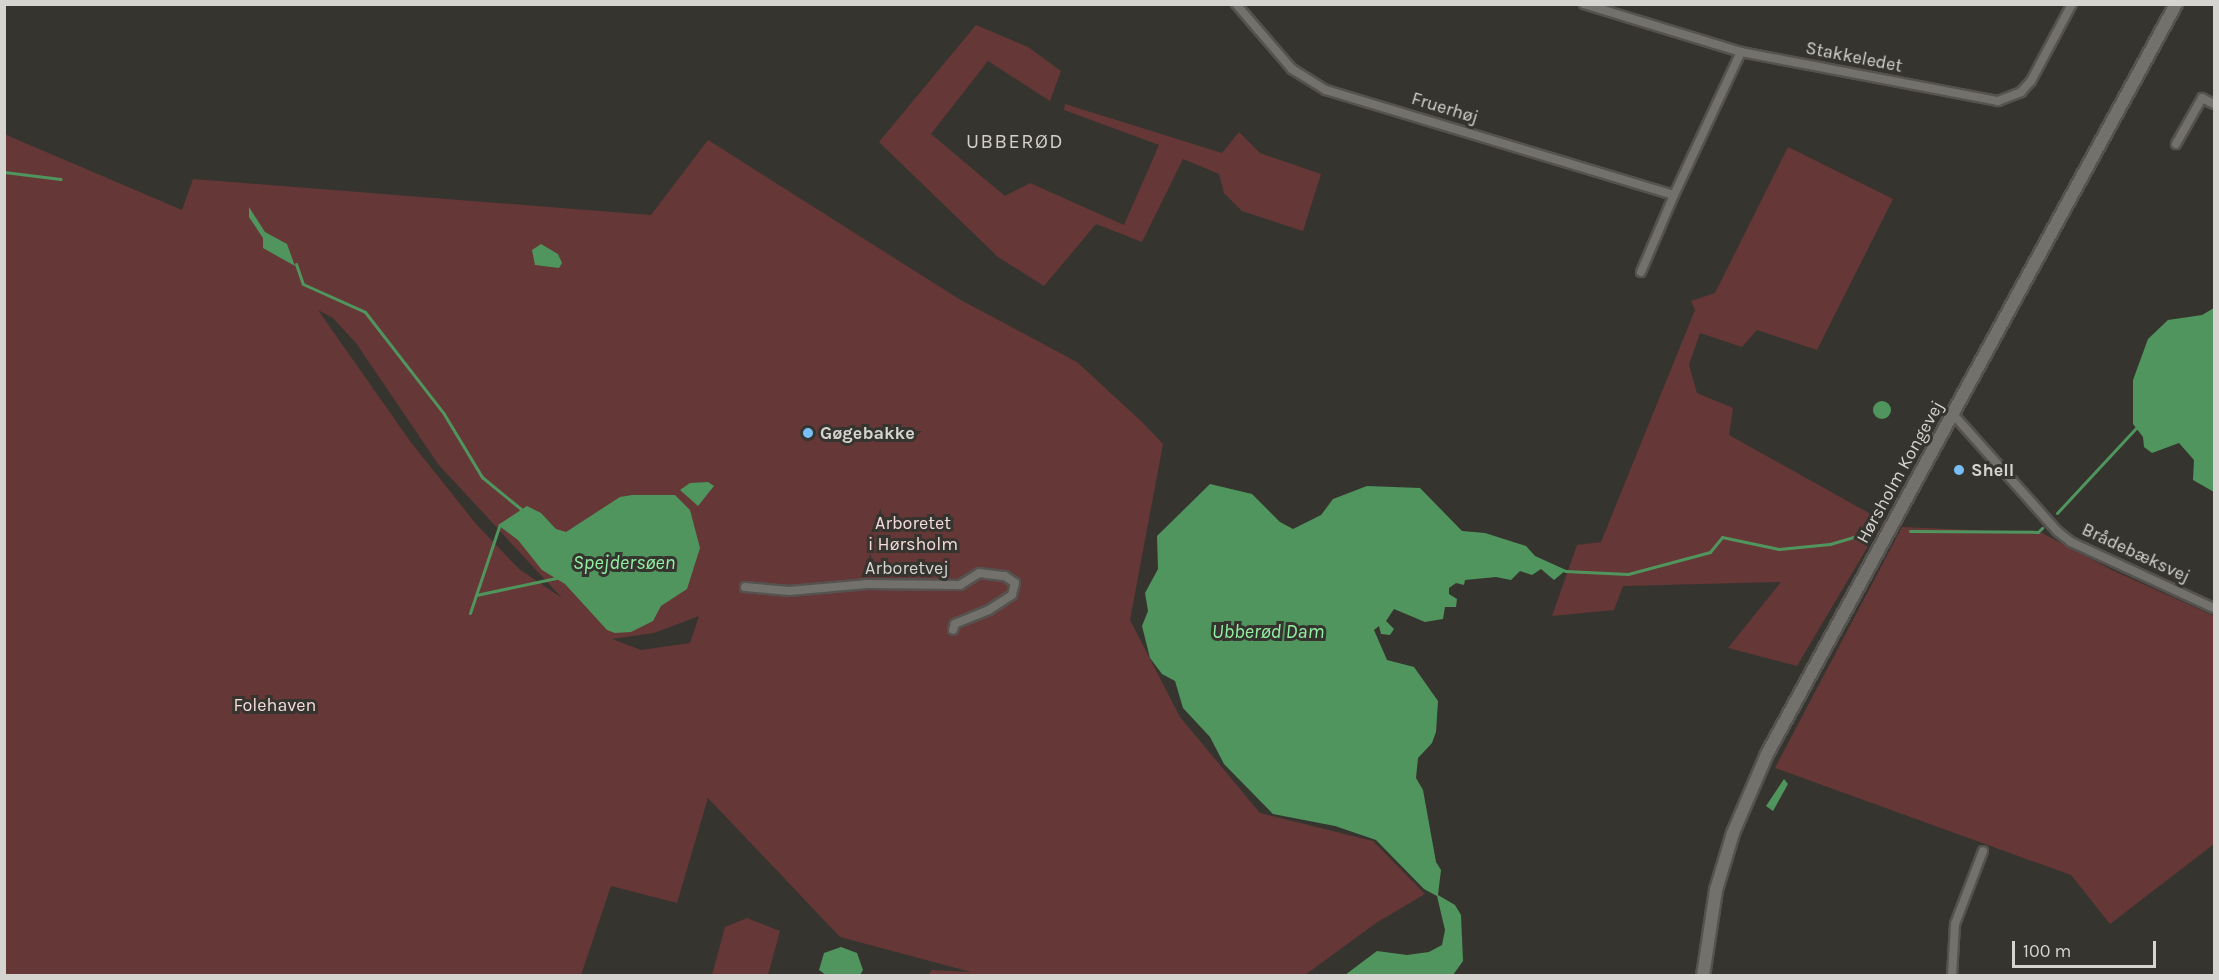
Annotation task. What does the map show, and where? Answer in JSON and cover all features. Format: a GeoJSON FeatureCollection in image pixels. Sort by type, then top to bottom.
{"type":"FeatureCollection","features":[{"type":"Feature","properties":{"kind":"main road","name":"Hørsholm Kongevej"},"geometry":{"type":"LineString","coordinates":[[1703,975],[1716,890],[1733,833],[1767,754],[2176,4]]}},
{"type":"Feature","properties":{"kind":"street","name":"Fruerhøj"},"geometry":{"type":"LineString","coordinates":[[1236,4],[1292,69],[1326,90],[1674,195]]}},
{"type":"Feature","properties":{"kind":"street","name":"Stakkeledet"},"geometry":{"type":"LineString","coordinates":[[1584,4],[1741,52],[1998,101],[2021,92],[2031,81],[2072,4]]}},
{"type":"Feature","properties":{"kind":"street"},"geometry":{"type":"LineString","coordinates":[[1621,16],[1623,4]]}},
{"type":"Feature","properties":{"kind":"street"},"geometry":{"type":"LineString","coordinates":[[1641,272],[1674,195],[1741,52]]}},
{"type":"Feature","properties":{"kind":"street"},"geometry":{"type":"LineString","coordinates":[[2176,144],[2202,98],[2214,104]]}},
{"type":"Feature","properties":{"kind":"street","name":"Brådebæksvej"},"geometry":{"type":"LineString","coordinates":[[1952,414],[2064,537],[2092,554],[2214,608]]}},
{"type":"Feature","properties":{"kind":"street","name":"Arboretvej"},"geometry":{"type":"LineString","coordinates":[[745,588],[789,591],[868,584],[960,585],[979,573],[1012,580],[1015,589],[1012,595],[989,610],[955,624],[953,630]]}},
{"type":"Feature","properties":{"kind":"street"},"geometry":{"type":"LineString","coordinates":[[1952,975],[1955,924],[1983,851]]}},
{"type":"Feature","properties":{"kind":"green space"},"geometry":{"type":"Polygon","coordinates":[[[976,25],[1028,47],[1061,71],[1050,101],[988,61],[931,134],[1005,196],[1030,183],[1124,225],[1159,145],[1064,110],[1065,104],[1222,153],[1239,132],[1260,153],[1321,174],[1303,231],[1242,211],[1224,193],[1219,174],[1183,159],[1142,242],[1096,224],[1044,286],[998,257],[879,142],[976,25]]]}},
{"type":"Feature","properties":{"kind":"green space"},"geometry":{"type":"Polygon","coordinates":[[[4,134],[182,210],[193,179],[651,215],[708,140],[959,299],[1077,362],[1163,444],[1130,620],[1180,717],[1260,813],[1373,841],[1425,894],[1376,923],[1305,975],[928,975],[932,970],[971,972],[840,937],[708,798],[677,903],[611,886],[581,975],[5,975],[4,134]],[[318,310],[410,441],[476,524],[519,569],[562,598],[438,464],[356,343],[333,318],[318,310]],[[699,616],[654,633],[612,639],[641,650],[690,643],[699,616]]]}},
{"type":"Feature","properties":{"kind":"green space"},"geometry":{"type":"Polygon","coordinates":[[[1788,147],[1893,199],[1817,350],[1757,330],[1742,347],[1700,333],[1689,365],[1697,393],[1733,408],[1729,435],[1883,521],[1797,666],[1728,648],[1781,582],[1623,586],[1614,610],[1552,616],[1577,545],[1601,542],[1695,310],[1691,301],[1715,293],[1788,147]]]}},
{"type":"Feature","properties":{"kind":"green space"},"geometry":{"type":"Polygon","coordinates":[[[1902,527],[2042,533],[2110,569],[2214,616],[2214,844],[2110,924],[2071,875],[1775,768],[1902,527]]]}},
{"type":"Feature","properties":{"kind":"green space"},"geometry":{"type":"Polygon","coordinates":[[[747,918],[780,931],[768,975],[712,975],[725,927],[747,918]]]}},
{"type":"Feature","properties":{"kind":"water"},"geometry":{"type":"Polygon","coordinates":[[[249,207],[265,232],[287,244],[295,266],[263,248],[263,238],[249,217],[249,207]]]}},
{"type":"Feature","properties":{"kind":"water"},"geometry":{"type":"Polygon","coordinates":[[[541,244],[558,254],[562,263],[559,268],[535,265],[532,250],[541,244]]]}},
{"type":"Feature","properties":{"kind":"water"},"geometry":{"type":"Polygon","coordinates":[[[2214,308],[2214,492],[2193,480],[2194,460],[2179,443],[2152,453],[2144,447],[2143,437],[2133,424],[2133,380],[2148,339],[2168,320],[2202,315],[2214,308]]]}},
{"type":"Feature","properties":{"kind":"water"},"geometry":{"type":"Polygon","coordinates":[[[1882,401],[1888,404],[1891,410],[1888,416],[1882,419],[1876,416],[1873,410],[1876,404],[1882,401]]]}},
{"type":"Feature","properties":{"kind":"water"},"geometry":{"type":"Polygon","coordinates":[[[708,482],[714,486],[698,506],[680,490],[690,483],[708,482]]]}},
{"type":"Feature","properties":{"kind":"water","name":"Ubberød Dam"},"geometry":{"type":"Polygon","coordinates":[[[1210,484],[1252,494],[1280,522],[1293,529],[1321,515],[1333,499],[1367,486],[1420,488],[1462,531],[1485,533],[1526,546],[1535,556],[1566,570],[1554,580],[1541,569],[1532,575],[1520,571],[1511,580],[1496,577],[1465,580],[1464,585],[1456,583],[1449,588],[1449,594],[1457,599],[1456,607],[1445,607],[1443,619],[1425,622],[1394,609],[1386,621],[1394,629],[1390,635],[1381,634],[1379,626],[1374,630],[1387,660],[1414,667],[1438,701],[1436,732],[1432,743],[1418,758],[1416,778],[1423,790],[1436,862],[1441,870],[1438,895],[1455,905],[1461,915],[1463,961],[1453,975],[1345,975],[1377,951],[1407,955],[1429,952],[1442,945],[1445,930],[1437,896],[1424,889],[1376,840],[1335,826],[1273,814],[1224,764],[1210,737],[1183,708],[1175,681],[1162,674],[1150,658],[1142,626],[1148,611],[1145,593],[1158,569],[1157,536],[1210,484]]]}},
{"type":"Feature","properties":{"kind":"water","name":"Spejdersøen"},"geometry":{"type":"Polygon","coordinates":[[[675,495],[690,510],[700,548],[687,589],[661,606],[653,621],[631,632],[615,633],[607,630],[565,584],[542,570],[518,540],[498,525],[527,506],[541,513],[556,529],[566,532],[620,497],[675,495]]]}},
{"type":"Feature","properties":{"kind":"water"},"geometry":{"type":"Polygon","coordinates":[[[1784,779],[1788,784],[1773,811],[1766,806],[1784,779]]]}},
{"type":"Feature","properties":{"kind":"water"},"geometry":{"type":"Polygon","coordinates":[[[841,947],[857,953],[863,970],[860,975],[826,975],[819,970],[824,953],[841,947]]]}},
{"type":"Feature","properties":{"kind":"waterway"},"geometry":{"type":"LineString","coordinates":[[4,172],[61,179]]}},
{"type":"Feature","properties":{"kind":"waterway"},"geometry":{"type":"LineString","coordinates":[[296,264],[303,284],[365,312],[444,414],[482,477],[521,509]]}},
{"type":"Feature","properties":{"kind":"waterway"},"geometry":{"type":"LineString","coordinates":[[2057,513],[2136,428]]}},
{"type":"Feature","properties":{"kind":"waterway"},"geometry":{"type":"LineString","coordinates":[[470,613],[499,527]]}},
{"type":"Feature","properties":{"kind":"waterway"},"geometry":{"type":"LineString","coordinates":[[1910,531],[2038,532],[2042,528]]}},
{"type":"Feature","properties":{"kind":"waterway"},"geometry":{"type":"LineString","coordinates":[[1565,571],[1628,574],[1710,552],[1722,537],[1779,549],[1830,544],[1874,531]]}},
{"type":"Feature","properties":{"kind":"waterway"},"geometry":{"type":"LineString","coordinates":[[476,595],[556,578]]}},
{"type":"Feature","properties":{"kind":"place","name":"Gøgebakke"},"geometry":{"type":"Point","coordinates":[808,433]}},
{"type":"Feature","properties":{"kind":"place","name":"Shell"},"geometry":{"type":"Point","coordinates":[1959,470]}},
{"type":"Feature","properties":{"kind":"district","name":"UBBERØD"},"geometry":{"type":"Point","coordinates":[1015,141]}},
{"type":"Feature","properties":{"kind":"park label","name":"Arboretet i Hørsholm"},"geometry":{"type":"Point","coordinates":[913,534]}},
{"type":"Feature","properties":{"kind":"park label","name":"Folehaven"},"geometry":{"type":"Point","coordinates":[275,705]}}]}
